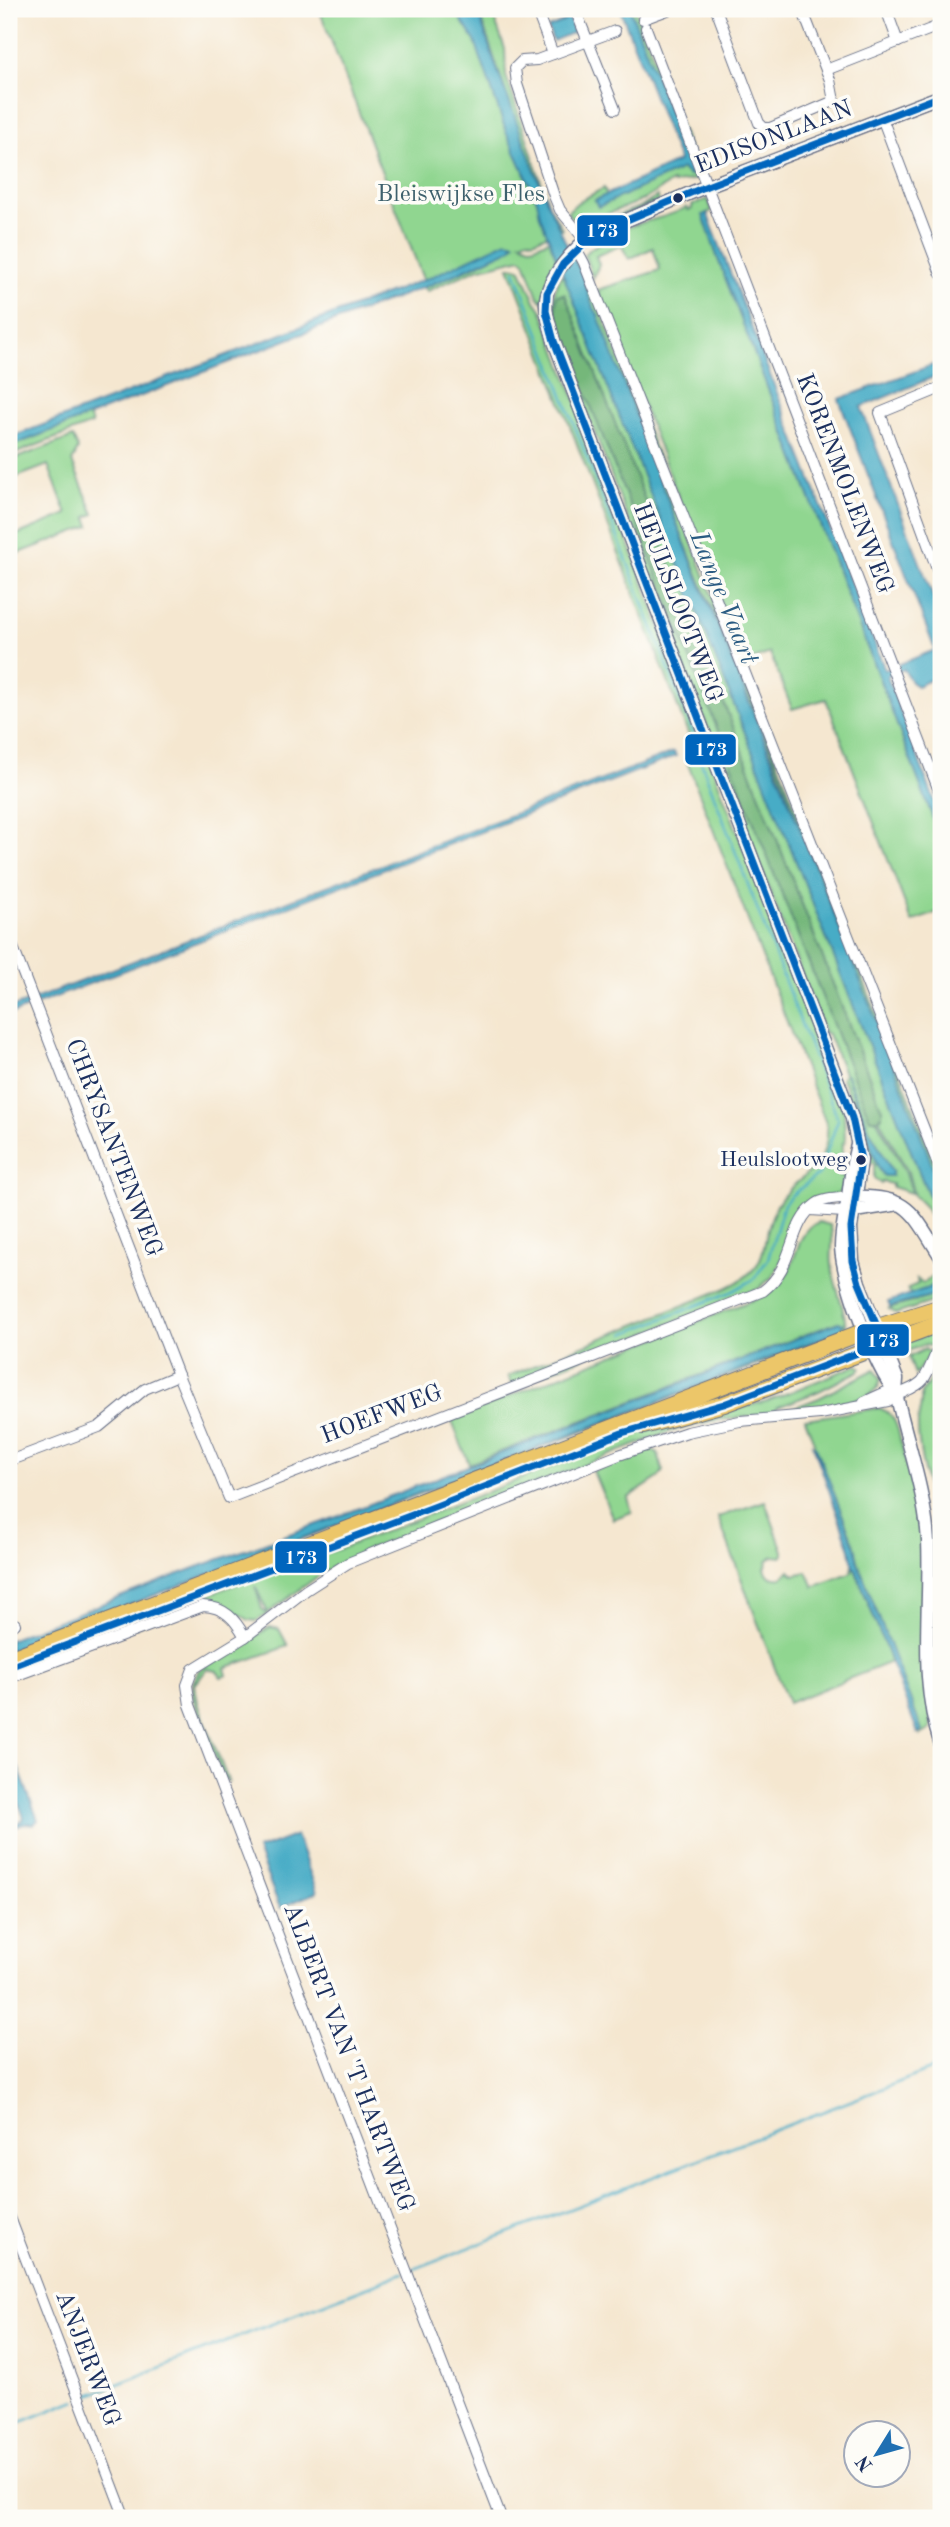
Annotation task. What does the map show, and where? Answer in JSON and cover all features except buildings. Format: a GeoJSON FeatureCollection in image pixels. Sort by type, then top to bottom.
{"type":"FeatureCollection","features":[{"type":"Feature","properties":{"kind":"main road"},"geometry":{"type":"LineString","coordinates":[[9,1659],[871,1329],[941,1307]]}},
{"type":"Feature","properties":{"kind":"main road"},"geometry":{"type":"LineString","coordinates":[[9,1667],[622,1433],[724,1404],[941,1323]]}},
{"type":"Feature","properties":{"kind":"street"},"geometry":{"type":"LineString","coordinates":[[536,9],[553,54]]}},
{"type":"Feature","properties":{"kind":"street"},"geometry":{"type":"LineString","coordinates":[[575,9],[615,108]]}},
{"type":"Feature","properties":{"kind":"street","name":"KORENMOLENWEG"},"geometry":{"type":"LineString","coordinates":[[670,9],[645,24],[941,796]]}},
{"type":"Feature","properties":{"kind":"street"},"geometry":{"type":"LineString","coordinates":[[716,9],[759,123],[764,128],[770,128],[834,101],[835,96],[826,70],[802,9]]}},
{"type":"Feature","properties":{"kind":"street"},"geometry":{"type":"LineString","coordinates":[[886,9],[898,42]]}},
{"type":"Feature","properties":{"kind":"street"},"geometry":{"type":"LineString","coordinates":[[826,70],[941,25]]}},
{"type":"Feature","properties":{"kind":"street"},"geometry":{"type":"LineString","coordinates":[[615,31],[537,60],[522,61],[517,64],[514,73],[554,196],[580,244],[589,275],[941,1172]]}},
{"type":"Feature","properties":{"kind":"street","name":"EDISONLAAN"},"geometry":{"type":"LineString","coordinates":[[580,244],[609,227],[707,186],[941,96]]}},
{"type":"Feature","properties":{"kind":"street"},"geometry":{"type":"LineString","coordinates":[[882,118],[941,274]]}},
{"type":"Feature","properties":{"kind":"street","name":"HEULSLOOTWEG"},"geometry":{"type":"LineString","coordinates":[[580,244],[555,275],[545,300],[554,341],[852,1118],[862,1160],[841,1249],[848,1281],[878,1346],[887,1382],[896,1393],[919,1491],[928,1539],[928,1693],[941,1745]]}},
{"type":"Feature","properties":{"kind":"street"},"geometry":{"type":"LineString","coordinates":[[941,388],[880,413],[941,580]]}},
{"type":"Feature","properties":{"kind":"street","name":"CHRYSANTENWEG"},"geometry":{"type":"LineString","coordinates":[[9,937],[178,1375]]}},
{"type":"Feature","properties":{"kind":"street"},"geometry":{"type":"LineString","coordinates":[[810,1210],[821,1201],[852,1197],[884,1198],[913,1212],[941,1257]]}},
{"type":"Feature","properties":{"kind":"street"},"geometry":{"type":"LineString","coordinates":[[810,1210],[849,1212],[899,1204]]}},
{"type":"Feature","properties":{"kind":"street","name":"HOEFWEG"},"geometry":{"type":"LineString","coordinates":[[178,1375],[229,1498],[763,1292],[779,1277],[800,1222],[810,1210]]}},
{"type":"Feature","properties":{"kind":"street"},"geometry":{"type":"LineString","coordinates":[[9,1678],[203,1606],[220,1609],[232,1617],[245,1637],[306,1590],[348,1563],[656,1441],[720,1424],[820,1414],[861,1404],[886,1392],[896,1393],[916,1386],[922,1381],[941,1343]]}},
{"type":"Feature","properties":{"kind":"street"},"geometry":{"type":"LineString","coordinates":[[9,1461],[99,1427],[145,1390],[178,1375]]}},
{"type":"Feature","properties":{"kind":"street","name":"ALBERT VAN 'T HARTWEG"},"geometry":{"type":"LineString","coordinates":[[245,1637],[193,1669],[187,1693],[501,2518]]}},
{"type":"Feature","properties":{"kind":"street","name":"ANJERWEG"},"geometry":{"type":"LineString","coordinates":[[9,2215],[125,2518]]}},
{"type":"Feature","properties":{"kind":"green space","name":"Bleiswijkse Fles"},"geometry":{"type":"Polygon","coordinates":[[[319,9],[454,9],[475,41],[507,134],[537,200],[549,234],[533,241],[528,239],[521,242],[532,247],[549,240],[558,260],[542,301],[538,297],[525,261],[521,258],[477,269],[427,291],[423,288],[511,247],[427,283],[423,279],[319,9]]]}},
{"type":"Feature","properties":{"kind":"green space"},"geometry":{"type":"Polygon","coordinates":[[[478,9],[491,9],[505,49],[506,76],[549,205],[562,229],[559,230],[521,139],[478,9]]]}},
{"type":"Feature","properties":{"kind":"green space"},"geometry":{"type":"Polygon","coordinates":[[[630,9],[635,9],[700,178],[673,184],[672,182],[643,200],[586,222],[575,222],[567,212],[578,202],[604,188],[607,195],[595,200],[598,207],[682,168],[689,175],[692,174],[630,9]]]}},
{"type":"Feature","properties":{"kind":"green space"},"geometry":{"type":"Polygon","coordinates":[[[657,196],[659,201],[587,233],[579,226],[586,227],[645,205],[657,196]]]}},
{"type":"Feature","properties":{"kind":"green space"},"geometry":{"type":"Polygon","coordinates":[[[708,199],[712,211],[704,215],[718,259],[941,839],[941,911],[912,922],[826,699],[792,709],[770,653],[743,663],[598,290],[660,270],[653,248],[629,259],[621,245],[596,256],[599,265],[593,278],[584,254],[605,239],[628,228],[687,207],[688,210],[692,209],[692,205],[708,199]]]}},
{"type":"Feature","properties":{"kind":"green space"},"geometry":{"type":"Polygon","coordinates":[[[580,258],[941,1178],[941,1190],[764,733],[684,541],[597,313],[592,306],[575,262],[580,258]]]}},
{"type":"Feature","properties":{"kind":"green space"},"geometry":{"type":"Polygon","coordinates":[[[509,267],[521,270],[542,311],[703,742],[694,749],[509,267]]]}},
{"type":"Feature","properties":{"kind":"green space"},"geometry":{"type":"Polygon","coordinates":[[[561,275],[565,278],[941,1222],[941,1234],[924,1206],[914,1196],[908,1172],[879,1119],[882,1110],[564,294],[555,310],[585,391],[870,1118],[877,1120],[906,1173],[911,1193],[892,1187],[892,1184],[881,1184],[874,1178],[874,1163],[871,1163],[867,1143],[842,1078],[844,1073],[828,1034],[824,1032],[557,333],[553,303],[561,275]],[[846,1073],[878,1167],[892,1171],[869,1129],[846,1073]]]}},
{"type":"Feature","properties":{"kind":"green space"},"geometry":{"type":"Polygon","coordinates":[[[565,294],[882,1110],[879,1119],[870,1119],[585,391],[555,310],[557,295],[565,294]]]}},
{"type":"Feature","properties":{"kind":"green space"},"geometry":{"type":"Polygon","coordinates":[[[89,416],[92,424],[9,456],[9,447],[89,416]]]}},
{"type":"Feature","properties":{"kind":"green space"},"geometry":{"type":"Polygon","coordinates":[[[73,437],[78,449],[72,462],[94,514],[87,517],[90,526],[9,557],[9,538],[67,514],[48,465],[9,480],[9,461],[73,437]]]}},
{"type":"Feature","properties":{"kind":"green space"},"geometry":{"type":"Polygon","coordinates":[[[707,753],[844,1110],[845,1142],[840,1176],[846,1176],[845,1187],[834,1195],[809,1202],[798,1210],[781,1262],[772,1277],[758,1289],[512,1386],[508,1376],[726,1288],[742,1279],[759,1261],[777,1205],[792,1186],[810,1172],[823,1154],[827,1126],[686,759],[707,753]]]}},
{"type":"Feature","properties":{"kind":"green space"},"geometry":{"type":"Polygon","coordinates":[[[819,1222],[830,1225],[833,1273],[846,1331],[9,1651],[838,1322],[469,1464],[451,1419],[765,1295],[784,1279],[799,1243],[807,1231],[819,1222]]]}},
{"type":"Feature","properties":{"kind":"green space"},"geometry":{"type":"Polygon","coordinates":[[[937,1267],[941,1271],[941,1279],[928,1288],[910,1294],[908,1288],[918,1284],[917,1279],[923,1283],[936,1275],[933,1270],[937,1267]]]}},
{"type":"Feature","properties":{"kind":"green space"},"geometry":{"type":"Polygon","coordinates":[[[941,1293],[941,1299],[896,1314],[889,1309],[941,1293]]]}},
{"type":"Feature","properties":{"kind":"green space"},"geometry":{"type":"Polygon","coordinates":[[[941,1330],[941,1336],[933,1346],[924,1345],[908,1351],[904,1343],[941,1330]]]}},
{"type":"Feature","properties":{"kind":"green space"},"geometry":{"type":"Polygon","coordinates":[[[925,1349],[930,1353],[915,1375],[909,1357],[925,1349]]]}},
{"type":"Feature","properties":{"kind":"green space"},"geometry":{"type":"Polygon","coordinates":[[[941,1356],[941,1476],[932,1479],[932,1485],[927,1485],[918,1434],[921,1393],[941,1356]]]}},
{"type":"Feature","properties":{"kind":"green space"},"geometry":{"type":"Polygon","coordinates":[[[857,1365],[861,1367],[859,1371],[778,1407],[772,1414],[712,1421],[669,1432],[369,1549],[325,1571],[268,1613],[255,1586],[262,1609],[267,1614],[256,1621],[249,1620],[219,1602],[204,1601],[103,1638],[101,1634],[342,1548],[653,1428],[768,1401],[857,1365]]]}},
{"type":"Feature","properties":{"kind":"green space"},"geometry":{"type":"Polygon","coordinates":[[[875,1369],[881,1379],[877,1389],[870,1395],[831,1406],[779,1413],[819,1398],[875,1369]]]}},
{"type":"Feature","properties":{"kind":"green space"},"geometry":{"type":"Polygon","coordinates":[[[879,1408],[889,1414],[897,1426],[922,1530],[931,1729],[921,1735],[922,1731],[857,1560],[856,1550],[805,1419],[879,1408]]]}},
{"type":"Feature","properties":{"kind":"green space"},"geometry":{"type":"Polygon","coordinates":[[[650,1449],[658,1454],[663,1471],[658,1478],[628,1498],[632,1512],[613,1519],[593,1471],[650,1449]]]}},
{"type":"Feature","properties":{"kind":"green space"},"geometry":{"type":"Polygon","coordinates":[[[765,1501],[784,1554],[782,1557],[774,1556],[768,1560],[765,1569],[768,1574],[782,1578],[789,1570],[794,1575],[807,1572],[814,1587],[852,1572],[853,1564],[891,1662],[788,1703],[718,1517],[765,1501]]]}},
{"type":"Feature","properties":{"kind":"green space"},"geometry":{"type":"Polygon","coordinates":[[[270,1627],[279,1629],[288,1646],[225,1668],[227,1675],[221,1677],[217,1671],[207,1669],[195,1685],[198,1703],[228,1781],[223,1778],[193,1698],[193,1683],[199,1670],[270,1627]]]}},
{"type":"Feature","properties":{"kind":"water"},"geometry":{"type":"Polygon","coordinates":[[[454,9],[478,9],[493,58],[534,168],[559,229],[582,274],[684,542],[925,1146],[941,1190],[941,1222],[540,216],[537,200],[507,134],[475,41],[454,9]]]}},
{"type":"Feature","properties":{"kind":"water"},"geometry":{"type":"Polygon","coordinates":[[[560,9],[565,9],[574,32],[553,41],[548,28],[565,21],[560,9]]]}},
{"type":"Feature","properties":{"kind":"water"},"geometry":{"type":"Polygon","coordinates":[[[620,9],[630,9],[692,174],[689,176],[682,169],[598,207],[595,200],[679,161],[620,9]]]}},
{"type":"Feature","properties":{"kind":"water"},"geometry":{"type":"Polygon","coordinates":[[[707,213],[885,670],[935,650],[839,399],[941,362],[941,374],[861,407],[941,618],[941,675],[917,686],[911,682],[904,669],[887,676],[941,818],[941,839],[718,259],[703,215],[707,213]]]}},
{"type":"Feature","properties":{"kind":"water"},"geometry":{"type":"Polygon","coordinates":[[[507,241],[515,243],[510,249],[442,280],[9,447],[9,438],[431,277],[507,241]]]}},
{"type":"Feature","properties":{"kind":"water"},"geometry":{"type":"Polygon","coordinates":[[[674,752],[676,756],[9,1015],[9,1009],[674,752]]]}},
{"type":"Feature","properties":{"kind":"water"},"geometry":{"type":"Polygon","coordinates":[[[846,1073],[892,1176],[884,1176],[878,1167],[846,1073]]]}},
{"type":"Feature","properties":{"kind":"water"},"geometry":{"type":"Polygon","coordinates":[[[941,1279],[941,1293],[890,1307],[888,1302],[928,1288],[941,1279]]]}},
{"type":"Feature","properties":{"kind":"water"},"geometry":{"type":"Polygon","coordinates":[[[839,1322],[843,1324],[840,1331],[9,1651],[9,1640],[16,1637],[334,1518],[839,1322]]]}},
{"type":"Feature","properties":{"kind":"water"},"geometry":{"type":"Polygon","coordinates":[[[813,1445],[856,1550],[857,1560],[922,1731],[918,1733],[852,1560],[813,1445]]]}},
{"type":"Feature","properties":{"kind":"water"},"geometry":{"type":"Polygon","coordinates":[[[9,1743],[38,1820],[34,1824],[27,1823],[9,1829],[9,1826],[21,1822],[24,1818],[9,1774],[9,1743]]]}},
{"type":"Feature","properties":{"kind":"water"},"geometry":{"type":"Polygon","coordinates":[[[296,1835],[317,1892],[280,1908],[257,1850],[296,1835]]]}},
{"type":"Feature","properties":{"kind":"waterway"},"geometry":{"type":"LineString","coordinates":[[515,271],[698,745]]}},
{"type":"Feature","properties":{"kind":"waterway"},"geometry":{"type":"LineString","coordinates":[[624,1334],[731,1292],[754,1279],[768,1259],[784,1204],[819,1174],[838,1120],[700,759]]}},
{"type":"Feature","properties":{"kind":"waterway"},"geometry":{"type":"LineString","coordinates":[[409,2271],[941,2066]]}},
{"type":"Feature","properties":{"kind":"waterway"},"geometry":{"type":"LineString","coordinates":[[82,2398],[403,2273]]}},
{"type":"Feature","properties":{"kind":"waterway"},"geometry":{"type":"LineString","coordinates":[[9,2427],[76,2400]]}},
{"type":"Feature","properties":{"kind":"transit line","name":"173"},"geometry":{"type":"LineString","coordinates":[[9,1667],[622,1433],[724,1404],[884,1343],[859,1283],[853,1261],[851,1228],[861,1160],[852,1118],[554,341],[546,311],[547,293],[563,264],[594,234],[707,186],[941,96]]}},
{"type":"Feature","properties":{"kind":"place","name":"Heulslootweg"},"geometry":{"type":"Point","coordinates":[861,1160]}},
{"type":"Feature","properties":{"kind":"water label","name":"Lange Vaart"},"geometry":{"type":"Point","coordinates":[723,598]}}]}
